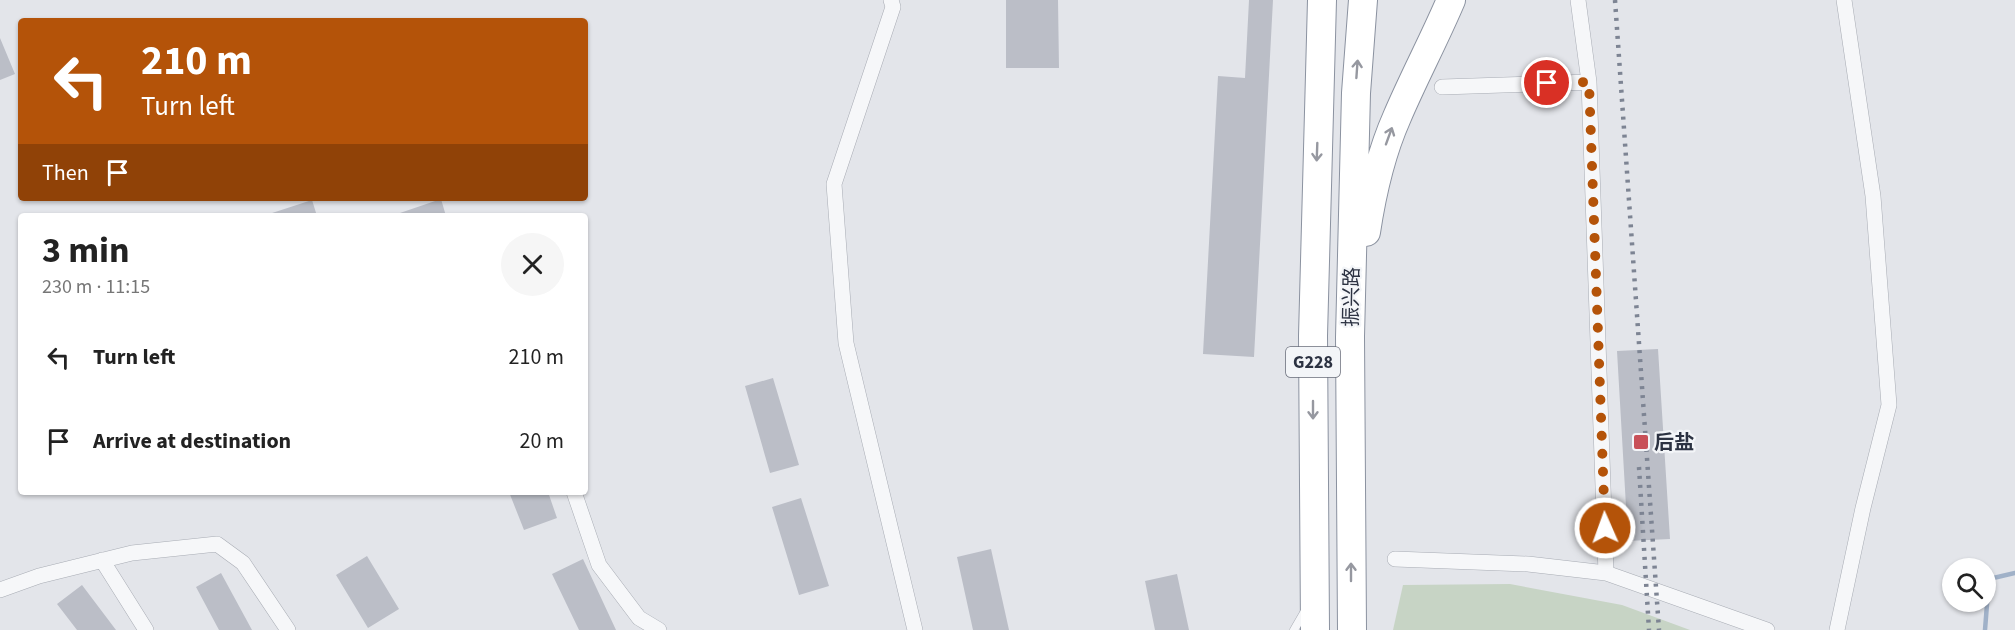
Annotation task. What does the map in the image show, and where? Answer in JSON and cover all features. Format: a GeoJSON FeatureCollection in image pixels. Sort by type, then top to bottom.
{"type":"FeatureCollection","features":[{"type":"Feature","properties":{"kind":"highway","name":"振兴路"},"geometry":{"type":"LineString","coordinates":[[1315,630],[1313,336],[1322,0]]}},
{"type":"Feature","properties":{"kind":"highway"},"geometry":{"type":"LineString","coordinates":[[1319,93],[1332,0]]}},
{"type":"Feature","properties":{"kind":"highway","name":"振兴路"},"geometry":{"type":"LineString","coordinates":[[1352,630],[1350,338],[1356,93],[1363,0]]}},
{"type":"Feature","properties":{"kind":"highway"},"geometry":{"type":"LineString","coordinates":[[1350,338],[1370,203],[1382,158],[1396,118],[1448,8]]}},
{"type":"Feature","properties":{"kind":"street"},"geometry":{"type":"LineString","coordinates":[[891,0],[893,7],[834,184],[846,343],[915,630]]}},
{"type":"Feature","properties":{"kind":"street"},"geometry":{"type":"LineString","coordinates":[[1578,0],[1589,82],[1606,573]]}},
{"type":"Feature","properties":{"kind":"street"},"geometry":{"type":"LineString","coordinates":[[1837,630],[1863,508],[1889,405],[1873,196],[1845,0]]}},
{"type":"Feature","properties":{"kind":"street"},"geometry":{"type":"LineString","coordinates":[[1442,87],[1589,82]]}},
{"type":"Feature","properties":{"kind":"street"},"geometry":{"type":"LineString","coordinates":[[575,495],[599,564],[639,618],[659,630]]}},
{"type":"Feature","properties":{"kind":"street"},"geometry":{"type":"LineString","coordinates":[[0,590],[39,576],[132,553],[217,544],[243,563],[288,630]]}},
{"type":"Feature","properties":{"kind":"street"},"geometry":{"type":"LineString","coordinates":[[1395,559],[1528,564],[1606,573],[1767,630]]}},
{"type":"Feature","properties":{"kind":"street"},"geometry":{"type":"LineString","coordinates":[[102,560],[146,630]]}},
{"type":"Feature","properties":{"kind":"lane"},"geometry":{"type":"LineString","coordinates":[[1294,630],[1314,596]]}},
{"type":"Feature","properties":{"kind":"green space"},"geometry":{"type":"Polygon","coordinates":[[[1510,584],[1622,605],[1690,630],[1393,630],[1403,585],[1510,584]]]}},
{"type":"Feature","properties":{"kind":"building"},"geometry":{"type":"Polygon","coordinates":[[[1006,0],[1058,0],[1059,68],[1006,68],[1006,0]]]}},
{"type":"Feature","properties":{"kind":"building"},"geometry":{"type":"Polygon","coordinates":[[[1249,0],[1273,0],[1254,357],[1203,354],[1218,76],[1245,78],[1249,0]]]}},
{"type":"Feature","properties":{"kind":"building"},"geometry":{"type":"Polygon","coordinates":[[[0,38],[15,74],[0,80],[0,38]]]}},
{"type":"Feature","properties":{"kind":"building"},"geometry":{"type":"Polygon","coordinates":[[[312,201],[316,213],[272,213],[312,201]]]}},
{"type":"Feature","properties":{"kind":"building"},"geometry":{"type":"Polygon","coordinates":[[[442,201],[445,213],[400,213],[442,201]]]}},
{"type":"Feature","properties":{"kind":"building","name":"后盐"},"geometry":{"type":"Polygon","coordinates":[[[1658,349],[1670,539],[1628,541],[1617,351],[1658,349]]]}},
{"type":"Feature","properties":{"kind":"building"},"geometry":{"type":"Polygon","coordinates":[[[773,378],[799,465],[770,473],[745,386],[773,378]]]}},
{"type":"Feature","properties":{"kind":"building"},"geometry":{"type":"Polygon","coordinates":[[[510,495],[549,495],[557,518],[524,530],[510,495]]]}},
{"type":"Feature","properties":{"kind":"building"},"geometry":{"type":"Polygon","coordinates":[[[801,498],[829,586],[799,595],[772,507],[801,498]]]}},
{"type":"Feature","properties":{"kind":"building"},"geometry":{"type":"Polygon","coordinates":[[[991,549],[1009,630],[973,630],[957,557],[991,549]]]}},
{"type":"Feature","properties":{"kind":"building"},"geometry":{"type":"Polygon","coordinates":[[[367,556],[399,609],[368,628],[336,575],[367,556]]]}},
{"type":"Feature","properties":{"kind":"building"},"geometry":{"type":"Polygon","coordinates":[[[583,559],[616,630],[579,630],[552,574],[583,559]]]}},
{"type":"Feature","properties":{"kind":"building"},"geometry":{"type":"Polygon","coordinates":[[[221,573],[252,630],[219,630],[196,587],[221,573]]]}},
{"type":"Feature","properties":{"kind":"building"},"geometry":{"type":"Polygon","coordinates":[[[1177,574],[1189,630],[1155,630],[1145,581],[1177,574]]]}},
{"type":"Feature","properties":{"kind":"building"},"geometry":{"type":"Polygon","coordinates":[[[82,585],[116,630],[77,630],[57,604],[82,585]]]}},
{"type":"Feature","properties":{"kind":"waterway"},"geometry":{"type":"LineString","coordinates":[[1985,630],[1989,579],[2015,573]]}},
{"type":"Feature","properties":{"kind":"railway"},"geometry":{"type":"LineString","coordinates":[[1615,0],[1659,630]]}},
{"type":"Feature","properties":{"kind":"railway"},"geometry":{"type":"LineString","coordinates":[[1639,467],[1649,630]]}},
{"type":"Feature","properties":{"kind":"place","name":"后盐"},"geometry":{"type":"Point","coordinates":[1641,442]}},
{"type":"Feature","properties":{"kind":"route"},"geometry":{"type":"LineString","coordinates":[[1547,83],[1589,82],[1605,528]]}}]}
